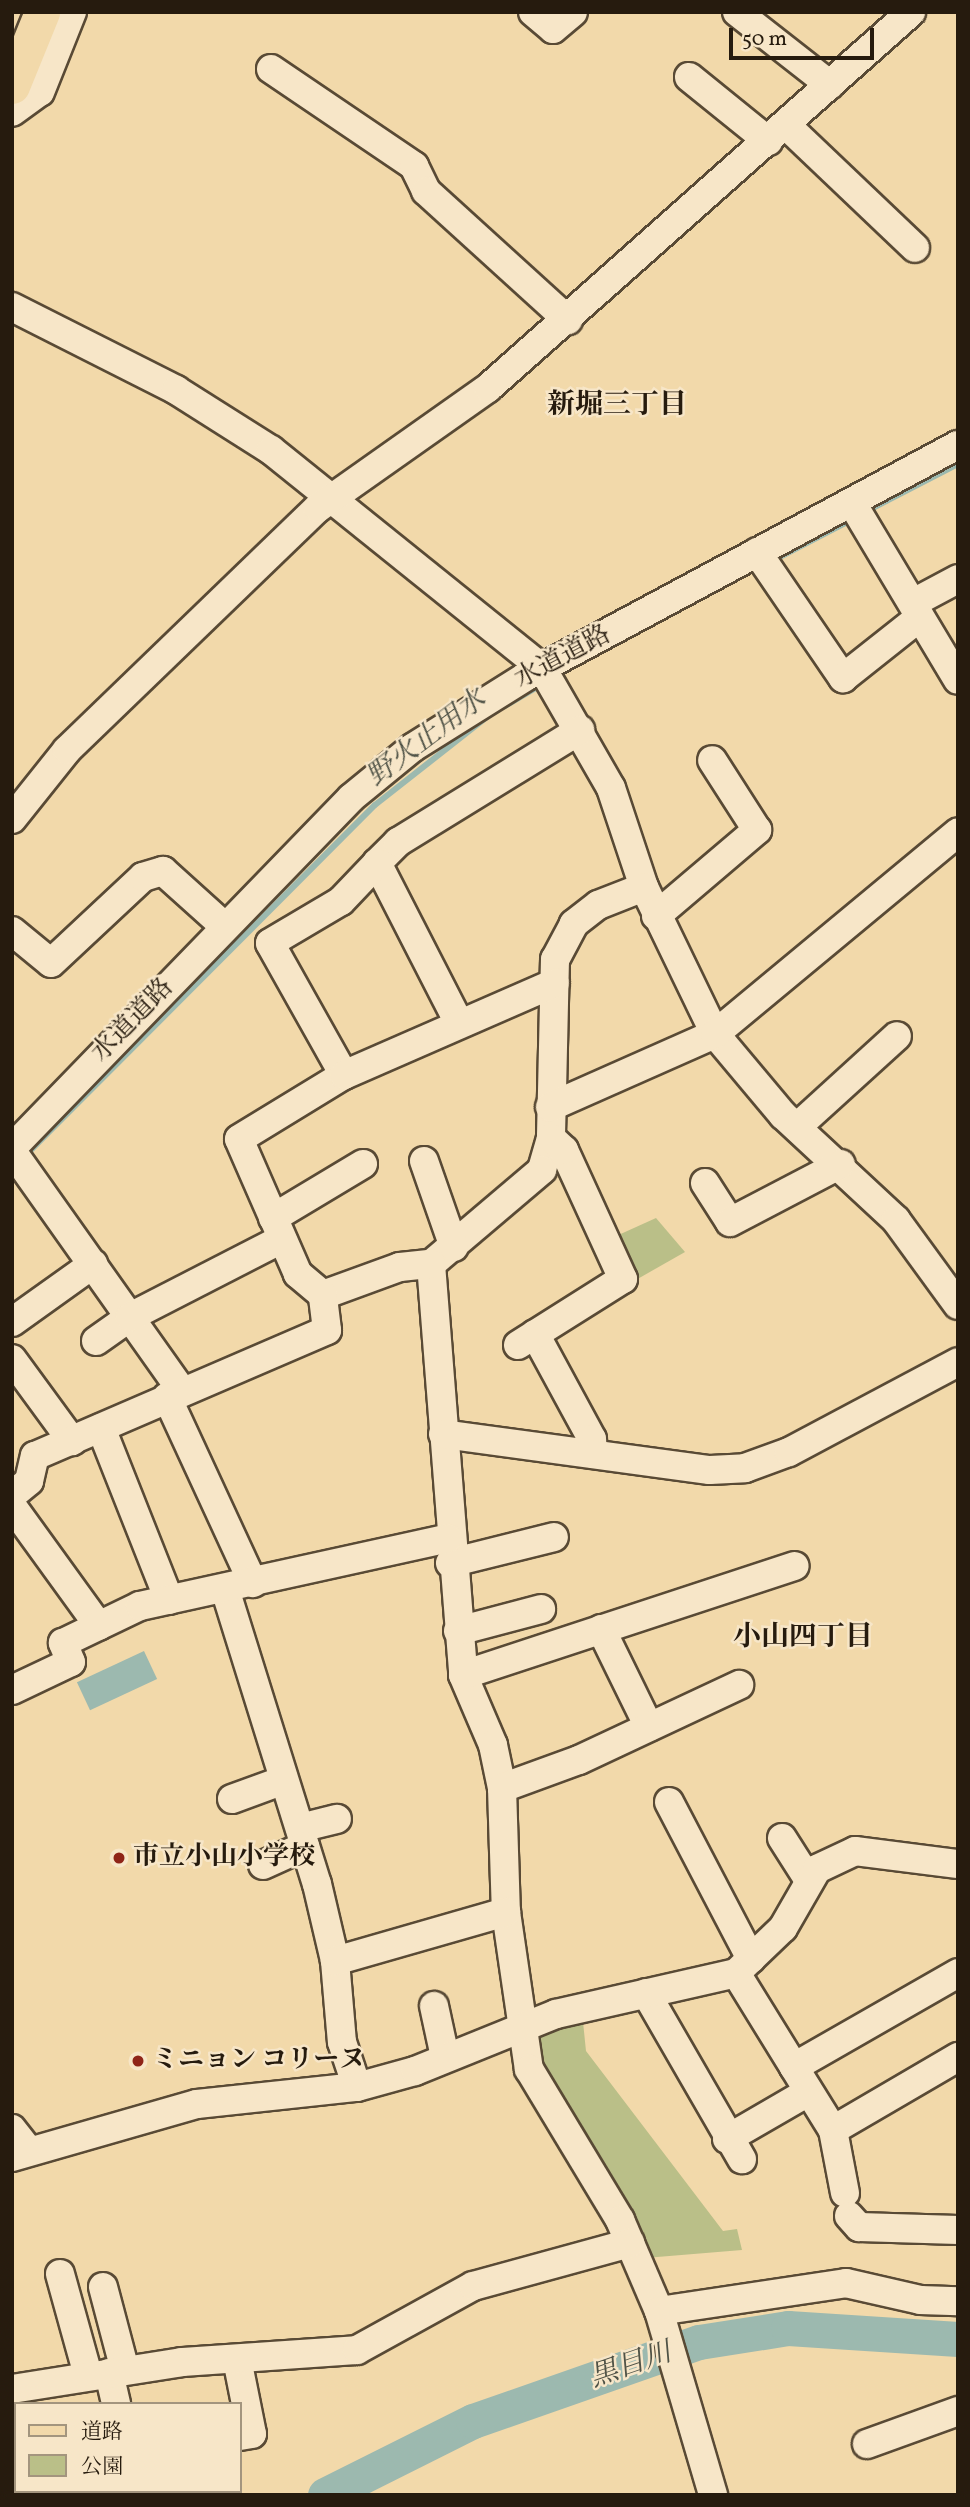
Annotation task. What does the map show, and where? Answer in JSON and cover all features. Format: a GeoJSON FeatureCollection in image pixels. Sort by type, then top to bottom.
{"type":"FeatureCollection","features":[{"type":"Feature","properties":{"kind":"main road"},"geometry":{"type":"LineString","coordinates":[[12,86],[41,12]]}},
{"type":"Feature","properties":{"kind":"street"},"geometry":{"type":"LineString","coordinates":[[12,111],[40,92],[72,12]]}},
{"type":"Feature","properties":{"kind":"street"},"geometry":{"type":"LineString","coordinates":[[533,12],[553,29],[572,12]]}},
{"type":"Feature","properties":{"kind":"street"},"geometry":{"type":"LineString","coordinates":[[737,12],[831,85]]}},
{"type":"Feature","properties":{"kind":"street"},"geometry":{"type":"LineString","coordinates":[[12,819],[67,750],[219,598],[333,498],[488,388],[568,320],[912,12]]}},
{"type":"Feature","properties":{"kind":"street"},"geometry":{"type":"LineString","coordinates":[[271,69],[414,166],[426,191],[568,320]]}},
{"type":"Feature","properties":{"kind":"street"},"geometry":{"type":"LineString","coordinates":[[689,77],[777,133],[915,248]]}},
{"type":"Feature","properties":{"kind":"street"},"geometry":{"type":"LineString","coordinates":[[12,307],[176,390],[333,498],[542,668],[611,788],[643,887],[715,1034],[797,1127],[841,1164],[922,1252],[958,1305]]}},
{"type":"Feature","properties":{"kind":"street","name":"水道道路"},"geometry":{"type":"LineString","coordinates":[[16,1156],[224,926],[391,764],[542,668],[958,445]]}},
{"type":"Feature","properties":{"kind":"street"},"geometry":{"type":"LineString","coordinates":[[852,503],[957,677]]}},
{"type":"Feature","properties":{"kind":"street"},"geometry":{"type":"LineString","coordinates":[[757,552],[843,678],[917,610],[958,579]]}},
{"type":"Feature","properties":{"kind":"street"},"geometry":{"type":"LineString","coordinates":[[344,1075],[270,943],[341,901],[398,842],[580,730]]}},
{"type":"Feature","properties":{"kind":"street"},"geometry":{"type":"LineString","coordinates":[[656,916],[757,830],[712,760]]}},
{"type":"Feature","properties":{"kind":"street"},"geometry":{"type":"LineString","coordinates":[[550,1107],[715,1034],[958,832]]}},
{"type":"Feature","properties":{"kind":"street"},"geometry":{"type":"LineString","coordinates":[[377,863],[459,1023]]}},
{"type":"Feature","properties":{"kind":"street"},"geometry":{"type":"LineString","coordinates":[[12,931],[51,963],[143,877],[163,870],[224,926]]}},
{"type":"Feature","properties":{"kind":"street"},"geometry":{"type":"LineString","coordinates":[[323,1295],[400,1267],[430,1264],[454,1247],[542,1170],[551,1138],[555,959],[574,924],[598,905],[643,887]]}},
{"type":"Feature","properties":{"kind":"street"},"geometry":{"type":"LineString","coordinates":[[12,1495],[29,1480],[34,1456],[327,1331],[323,1295],[298,1274],[239,1139],[344,1075],[555,983]]}},
{"type":"Feature","properties":{"kind":"street"},"geometry":{"type":"LineString","coordinates":[[797,1127],[897,1036]]}},
{"type":"Feature","properties":{"kind":"street"},"geometry":{"type":"LineString","coordinates":[[551,1138],[564,1150],[623,1279],[527,1340],[592,1438],[593,1454]]}},
{"type":"Feature","properties":{"kind":"street"},"geometry":{"type":"LineString","coordinates":[[16,1156],[130,1317],[175,1394],[253,1583]]}},
{"type":"Feature","properties":{"kind":"street"},"geometry":{"type":"LineString","coordinates":[[424,1161],[454,1247]]}},
{"type":"Feature","properties":{"kind":"street"},"geometry":{"type":"LineString","coordinates":[[96,1341],[130,1317],[277,1229],[363,1164]]}},
{"type":"Feature","properties":{"kind":"street"},"geometry":{"type":"LineString","coordinates":[[705,1183],[730,1222],[841,1164]]}},
{"type":"Feature","properties":{"kind":"street"},"geometry":{"type":"LineString","coordinates":[[12,1322],[93,1264]]}},
{"type":"Feature","properties":{"kind":"street"},"geometry":{"type":"LineString","coordinates":[[430,1264],[449,1550],[463,1675],[493,1745],[502,1788],[506,1912],[522,2025],[537,2089],[630,2243],[663,2323],[713,2495]]}},
{"type":"Feature","properties":{"kind":"street"},"geometry":{"type":"LineString","coordinates":[[12,1359],[72,1441]]}},
{"type":"Feature","properties":{"kind":"street"},"geometry":{"type":"LineString","coordinates":[[443,1434],[710,1470],[745,1468],[789,1452],[958,1362]]}},
{"type":"Feature","properties":{"kind":"street"},"geometry":{"type":"LineString","coordinates":[[100,1428],[169,1600]]}},
{"type":"Feature","properties":{"kind":"street"},"geometry":{"type":"LineString","coordinates":[[12,1506],[99,1626]]}},
{"type":"Feature","properties":{"kind":"street"},"geometry":{"type":"LineString","coordinates":[[12,1690],[71,1662],[63,1643],[99,1626],[169,1600],[449,1550],[554,1537]]}},
{"type":"Feature","properties":{"kind":"street"},"geometry":{"type":"LineString","coordinates":[[463,1675],[795,1566]]}},
{"type":"Feature","properties":{"kind":"street"},"geometry":{"type":"LineString","coordinates":[[225,1589],[302,1837],[335,1961],[342,2042],[357,2087]]}},
{"type":"Feature","properties":{"kind":"street"},"geometry":{"type":"LineString","coordinates":[[458,1631],[541,1609]]}},
{"type":"Feature","properties":{"kind":"street"},"geometry":{"type":"LineString","coordinates":[[601,1629],[649,1727]]}},
{"type":"Feature","properties":{"kind":"street"},"geometry":{"type":"LineString","coordinates":[[502,1788],[649,1727],[738,1685]]}},
{"type":"Feature","properties":{"kind":"street"},"geometry":{"type":"LineString","coordinates":[[232,1799],[284,1780]]}},
{"type":"Feature","properties":{"kind":"street"},"geometry":{"type":"LineString","coordinates":[[669,1802],[744,1966],[794,2067],[833,2130],[847,2205],[859,2227],[958,2230]]}},
{"type":"Feature","properties":{"kind":"street"},"geometry":{"type":"LineString","coordinates":[[263,1865],[302,1837],[337,1819]]}},
{"type":"Feature","properties":{"kind":"street"},"geometry":{"type":"LineString","coordinates":[[782,1839],[808,1879]]}},
{"type":"Feature","properties":{"kind":"street"},"geometry":{"type":"LineString","coordinates":[[12,2129],[21,2154],[197,2104],[357,2087],[445,2057],[522,2025],[744,1966],[783,1928],[808,1879],[855,1851],[958,1864]]}},
{"type":"Feature","properties":{"kind":"street"},"geometry":{"type":"LineString","coordinates":[[335,1961],[506,1912]]}},
{"type":"Feature","properties":{"kind":"street"},"geometry":{"type":"LineString","coordinates":[[794,2067],[954,1984]]}},
{"type":"Feature","properties":{"kind":"street"},"geometry":{"type":"LineString","coordinates":[[646,1993],[734,2149],[808,2092]]}},
{"type":"Feature","properties":{"kind":"street"},"geometry":{"type":"LineString","coordinates":[[434,2006],[445,2057]]}},
{"type":"Feature","properties":{"kind":"street"},"geometry":{"type":"LineString","coordinates":[[833,2130],[958,2057]]}},
{"type":"Feature","properties":{"kind":"street"},"geometry":{"type":"LineString","coordinates":[[12,2389],[108,2373],[357,2350],[473,2286],[630,2243]]}},
{"type":"Feature","properties":{"kind":"street"},"geometry":{"type":"LineString","coordinates":[[60,2274],[108,2373]]}},
{"type":"Feature","properties":{"kind":"street"},"geometry":{"type":"LineString","coordinates":[[663,2323],[846,2283],[920,2301],[958,2301]]}},
{"type":"Feature","properties":{"kind":"street"},"geometry":{"type":"LineString","coordinates":[[103,2287],[108,2373],[115,2402]]}},
{"type":"Feature","properties":{"kind":"street"},"geometry":{"type":"LineString","coordinates":[[237,2359],[252,2434],[242,2436]]}},
{"type":"Feature","properties":{"kind":"street"},"geometry":{"type":"LineString","coordinates":[[867,2444],[958,2411]]}},
{"type":"Feature","properties":{"kind":"green space"},"geometry":{"type":"Polygon","coordinates":[[[656,1218],[685,1252],[634,1281],[614,1237],[656,1218]]]}},
{"type":"Feature","properties":{"kind":"green space"},"geometry":{"type":"Polygon","coordinates":[[[582,2012],[586,2051],[723,2231],[737,2229],[742,2250],[645,2258],[541,2077],[535,2026],[582,2012]]]}},
{"type":"Feature","properties":{"kind":"water"},"geometry":{"type":"Polygon","coordinates":[[[144,1651],[157,1679],[90,1710],[77,1682],[144,1651]]]}},
{"type":"Feature","properties":{"kind":"waterway","name":"野火止用水"},"geometry":{"type":"LineString","coordinates":[[865,512],[958,464]]}},
{"type":"Feature","properties":{"kind":"waterway","name":"野火止用水"},"geometry":{"type":"LineString","coordinates":[[772,561],[853,519]]}},
{"type":"Feature","properties":{"kind":"waterway","name":"野火止用水"},"geometry":{"type":"LineString","coordinates":[[505,706],[544,683]]}},
{"type":"Feature","properties":{"kind":"waterway","name":"野火止用水"},"geometry":{"type":"LineString","coordinates":[[26,1155],[375,805],[492,713]]}},
{"type":"Feature","properties":{"kind":"waterway","name":"黒目川"},"geometry":{"type":"LineString","coordinates":[[325,2495],[473,2421],[699,2342],[788,2328],[958,2339]]}},
{"type":"Feature","properties":{"kind":"place","name":"市立小山小学校"},"geometry":{"type":"Point","coordinates":[119,1858]}},
{"type":"Feature","properties":{"kind":"place","name":"ミニョン コリーヌ"},"geometry":{"type":"Point","coordinates":[138,2061]}},
{"type":"Feature","properties":{"kind":"district","name":"新堀三丁目"},"geometry":{"type":"Point","coordinates":[617,406]}},
{"type":"Feature","properties":{"kind":"district","name":"小山四丁目"},"geometry":{"type":"Point","coordinates":[803,1638]}}]}
